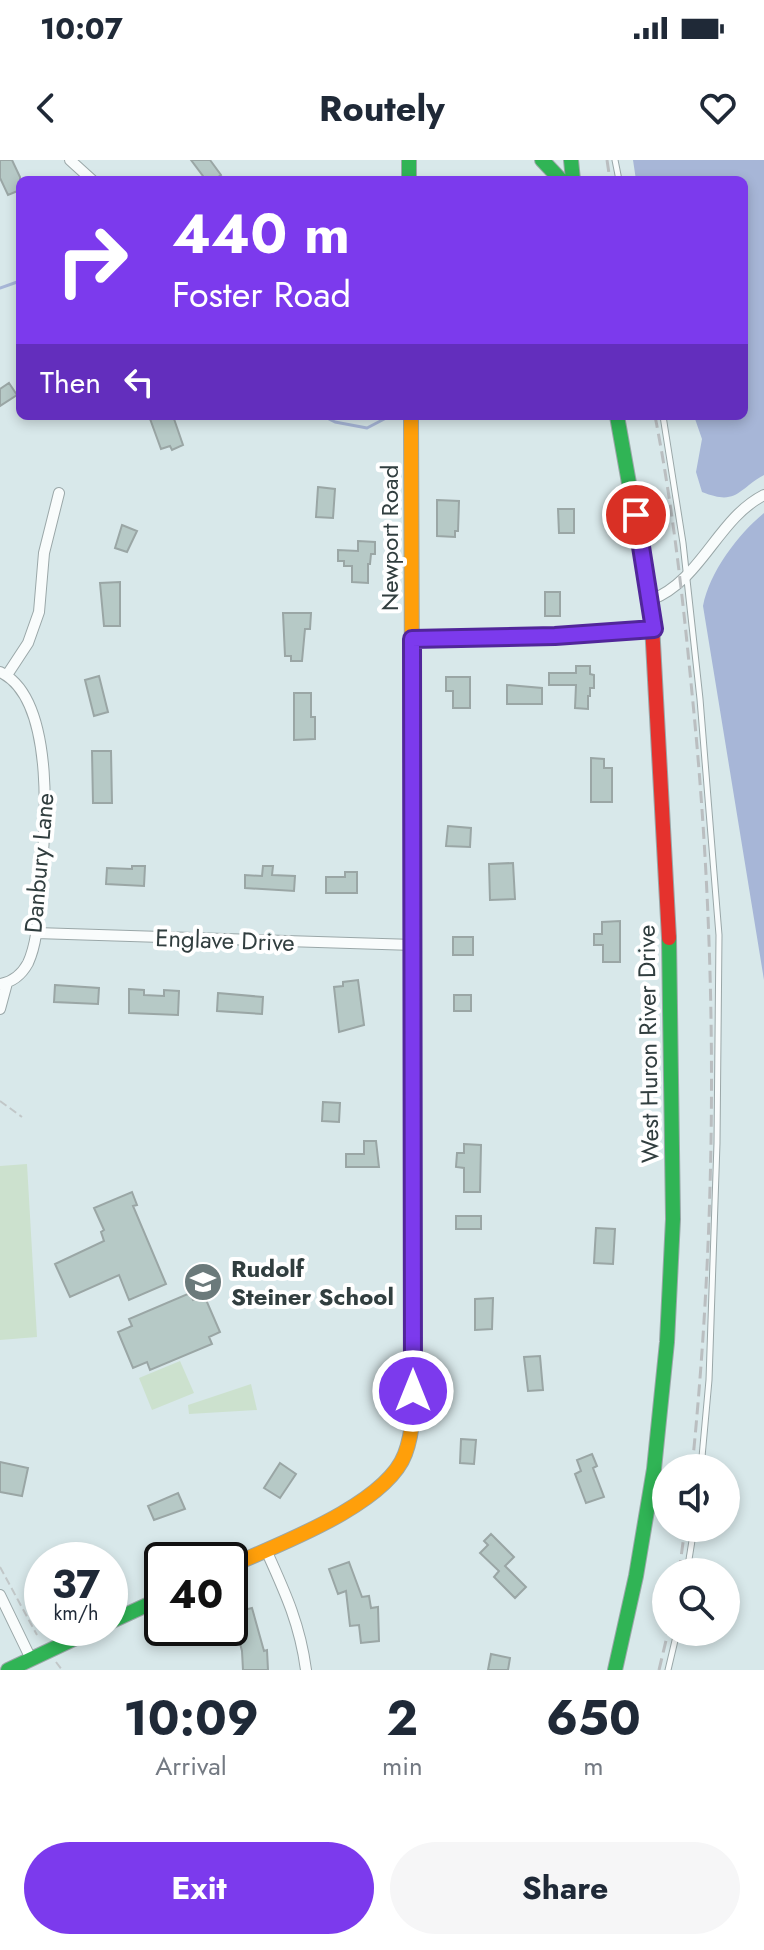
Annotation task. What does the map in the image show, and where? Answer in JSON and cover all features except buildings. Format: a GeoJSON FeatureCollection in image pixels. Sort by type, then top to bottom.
{"type":"FeatureCollection","features":[{"type":"Feature","properties":{"kind":"street"},"geometry":{"type":"LineString","coordinates":[[70,160],[88,176]]}},
{"type":"Feature","properties":{"kind":"street"},"geometry":{"type":"LineString","coordinates":[[542,160],[557,176]]}},
{"type":"Feature","properties":{"kind":"street","name":"Newport Road"},"geometry":{"type":"LineString","coordinates":[[248,1558],[373,1495],[389,1481],[407,1448],[413,1391],[411,420]]}},
{"type":"Feature","properties":{"kind":"street","name":"West Huron River Drive"},"geometry":{"type":"LineString","coordinates":[[615,1670],[637,1572],[654,1469],[667,1342],[672,1244],[670,952],[664,781],[654,629],[618,420]]}},
{"type":"Feature","properties":{"kind":"street"},"geometry":{"type":"LineString","coordinates":[[4,673],[28,643],[39,612],[44,553],[59,493]]}},
{"type":"Feature","properties":{"kind":"street"},"geometry":{"type":"LineString","coordinates":[[651,600],[667,592],[686,576],[748,504],[764,495]]}},
{"type":"Feature","properties":{"kind":"street"},"geometry":{"type":"LineString","coordinates":[[412,639],[555,636],[654,629]]}},
{"type":"Feature","properties":{"kind":"street","name":"Danbury Lane"},"geometry":{"type":"LineString","coordinates":[[0,1009],[3,984],[24,969],[36,933],[45,842],[46,782],[38,734],[28,701],[4,673]]}},
{"type":"Feature","properties":{"kind":"street","name":"Englave Drive"},"geometry":{"type":"LineString","coordinates":[[36,933],[414,945]]}},
{"type":"Feature","properties":{"kind":"street"},"geometry":{"type":"LineString","coordinates":[[266,1550],[302,1635],[306,1670]]}},
{"type":"Feature","properties":{"kind":"street"},"geometry":{"type":"LineString","coordinates":[[0,1595],[35,1662]]}},
{"type":"Feature","properties":{"kind":"street"},"geometry":{"type":"LineString","coordinates":[[8,1670],[35,1662],[64,1646]]}},
{"type":"Feature","properties":{"kind":"lane"},"geometry":{"type":"LineString","coordinates":[[664,420],[700,699],[719,935],[717,1143],[709,1380],[702,1454]]}},
{"type":"Feature","properties":{"kind":"lane"},"geometry":{"type":"LineString","coordinates":[[668,1670],[674,1646]]}},
{"type":"Feature","properties":{"kind":"path"},"geometry":{"type":"LineString","coordinates":[[0,1101],[22,1117]]}},
{"type":"Feature","properties":{"kind":"path"},"geometry":{"type":"LineString","coordinates":[[0,1567],[24,1611]]}},
{"type":"Feature","properties":{"kind":"path"},"geometry":{"type":"LineString","coordinates":[[55,1661],[62,1670]]}},
{"type":"Feature","properties":{"kind":"green space"},"geometry":{"type":"Polygon","coordinates":[[[27,1164],[37,1337],[0,1340],[0,1166],[27,1164]]]}},
{"type":"Feature","properties":{"kind":"green space"},"geometry":{"type":"Polygon","coordinates":[[[180,1361],[194,1393],[152,1410],[139,1378],[180,1361]]]}},
{"type":"Feature","properties":{"kind":"green space"},"geometry":{"type":"Polygon","coordinates":[[[251,1384],[257,1410],[189,1414],[188,1405],[251,1384]]]}},
{"type":"Feature","properties":{"kind":"water"},"geometry":{"type":"Polygon","coordinates":[[[633,160],[764,160],[764,475],[730,497],[702,492],[696,472],[702,439],[695,420],[748,420],[748,176],[635,176],[633,160]]]}},
{"type":"Feature","properties":{"kind":"water"},"geometry":{"type":"Polygon","coordinates":[[[764,513],[764,980],[703,606],[711,580],[726,555],[764,513]]]}},
{"type":"Feature","properties":{"kind":"waterway"},"geometry":{"type":"LineString","coordinates":[[0,288],[16,282]]}},
{"type":"Feature","properties":{"kind":"waterway"},"geometry":{"type":"LineString","coordinates":[[331,420],[367,428],[382,420]]}},
{"type":"Feature","properties":{"kind":"railway"},"geometry":{"type":"LineString","coordinates":[[607,160],[609,176]]}},
{"type":"Feature","properties":{"kind":"railway"},"geometry":{"type":"LineString","coordinates":[[656,420],[677,554],[701,790],[707,886],[712,1080],[710,1178],[707,1275],[693,1454]]}},
{"type":"Feature","properties":{"kind":"railway"},"geometry":{"type":"LineString","coordinates":[[681,1558],[683,1542]]}},
{"type":"Feature","properties":{"kind":"railway"},"geometry":{"type":"LineString","coordinates":[[659,1670],[665,1646]]}},
{"type":"Feature","properties":{"kind":"traffic: fast"},"geometry":{"type":"LineString","coordinates":[[409,160],[409,176]]}},
{"type":"Feature","properties":{"kind":"traffic: fast"},"geometry":{"type":"LineString","coordinates":[[542,160],[557,176]]}},
{"type":"Feature","properties":{"kind":"traffic: fast"},"geometry":{"type":"LineString","coordinates":[[571,160],[573,176]]}},
{"type":"Feature","properties":{"kind":"traffic: fast"},"geometry":{"type":"LineString","coordinates":[[618,420],[651,606]]}},
{"type":"Feature","properties":{"kind":"traffic: fast"},"geometry":{"type":"LineString","coordinates":[[412,691],[413,1361]]}},
{"type":"Feature","properties":{"kind":"traffic: fast"},"geometry":{"type":"LineString","coordinates":[[615,1670],[636,1576],[654,1469],[667,1342],[673,1219],[669,938]]}},
{"type":"Feature","properties":{"kind":"traffic: fast"},"geometry":{"type":"LineString","coordinates":[[128,1614],[144,1606]]}},
{"type":"Feature","properties":{"kind":"traffic: fast"},"geometry":{"type":"LineString","coordinates":[[8,1670],[59,1646]]}},
{"type":"Feature","properties":{"kind":"traffic: slow"},"geometry":{"type":"LineString","coordinates":[[411,420],[412,691]]}},
{"type":"Feature","properties":{"kind":"traffic: slow"},"geometry":{"type":"LineString","coordinates":[[248,1558],[301,1535],[354,1506],[394,1473],[405,1454],[411,1432],[413,1361]]}},
{"type":"Feature","properties":{"kind":"traffic: jam"},"geometry":{"type":"LineString","coordinates":[[651,606],[669,938]]}},
{"type":"Feature","properties":{"kind":"place","name":"Rudolf Steiner School"},"geometry":{"type":"Point","coordinates":[203,1282]}},
{"type":"Feature","properties":{"kind":"route"},"geometry":{"type":"LineString","coordinates":[[413,1391],[412,639],[555,636],[654,629],[636,515]]}}]}
